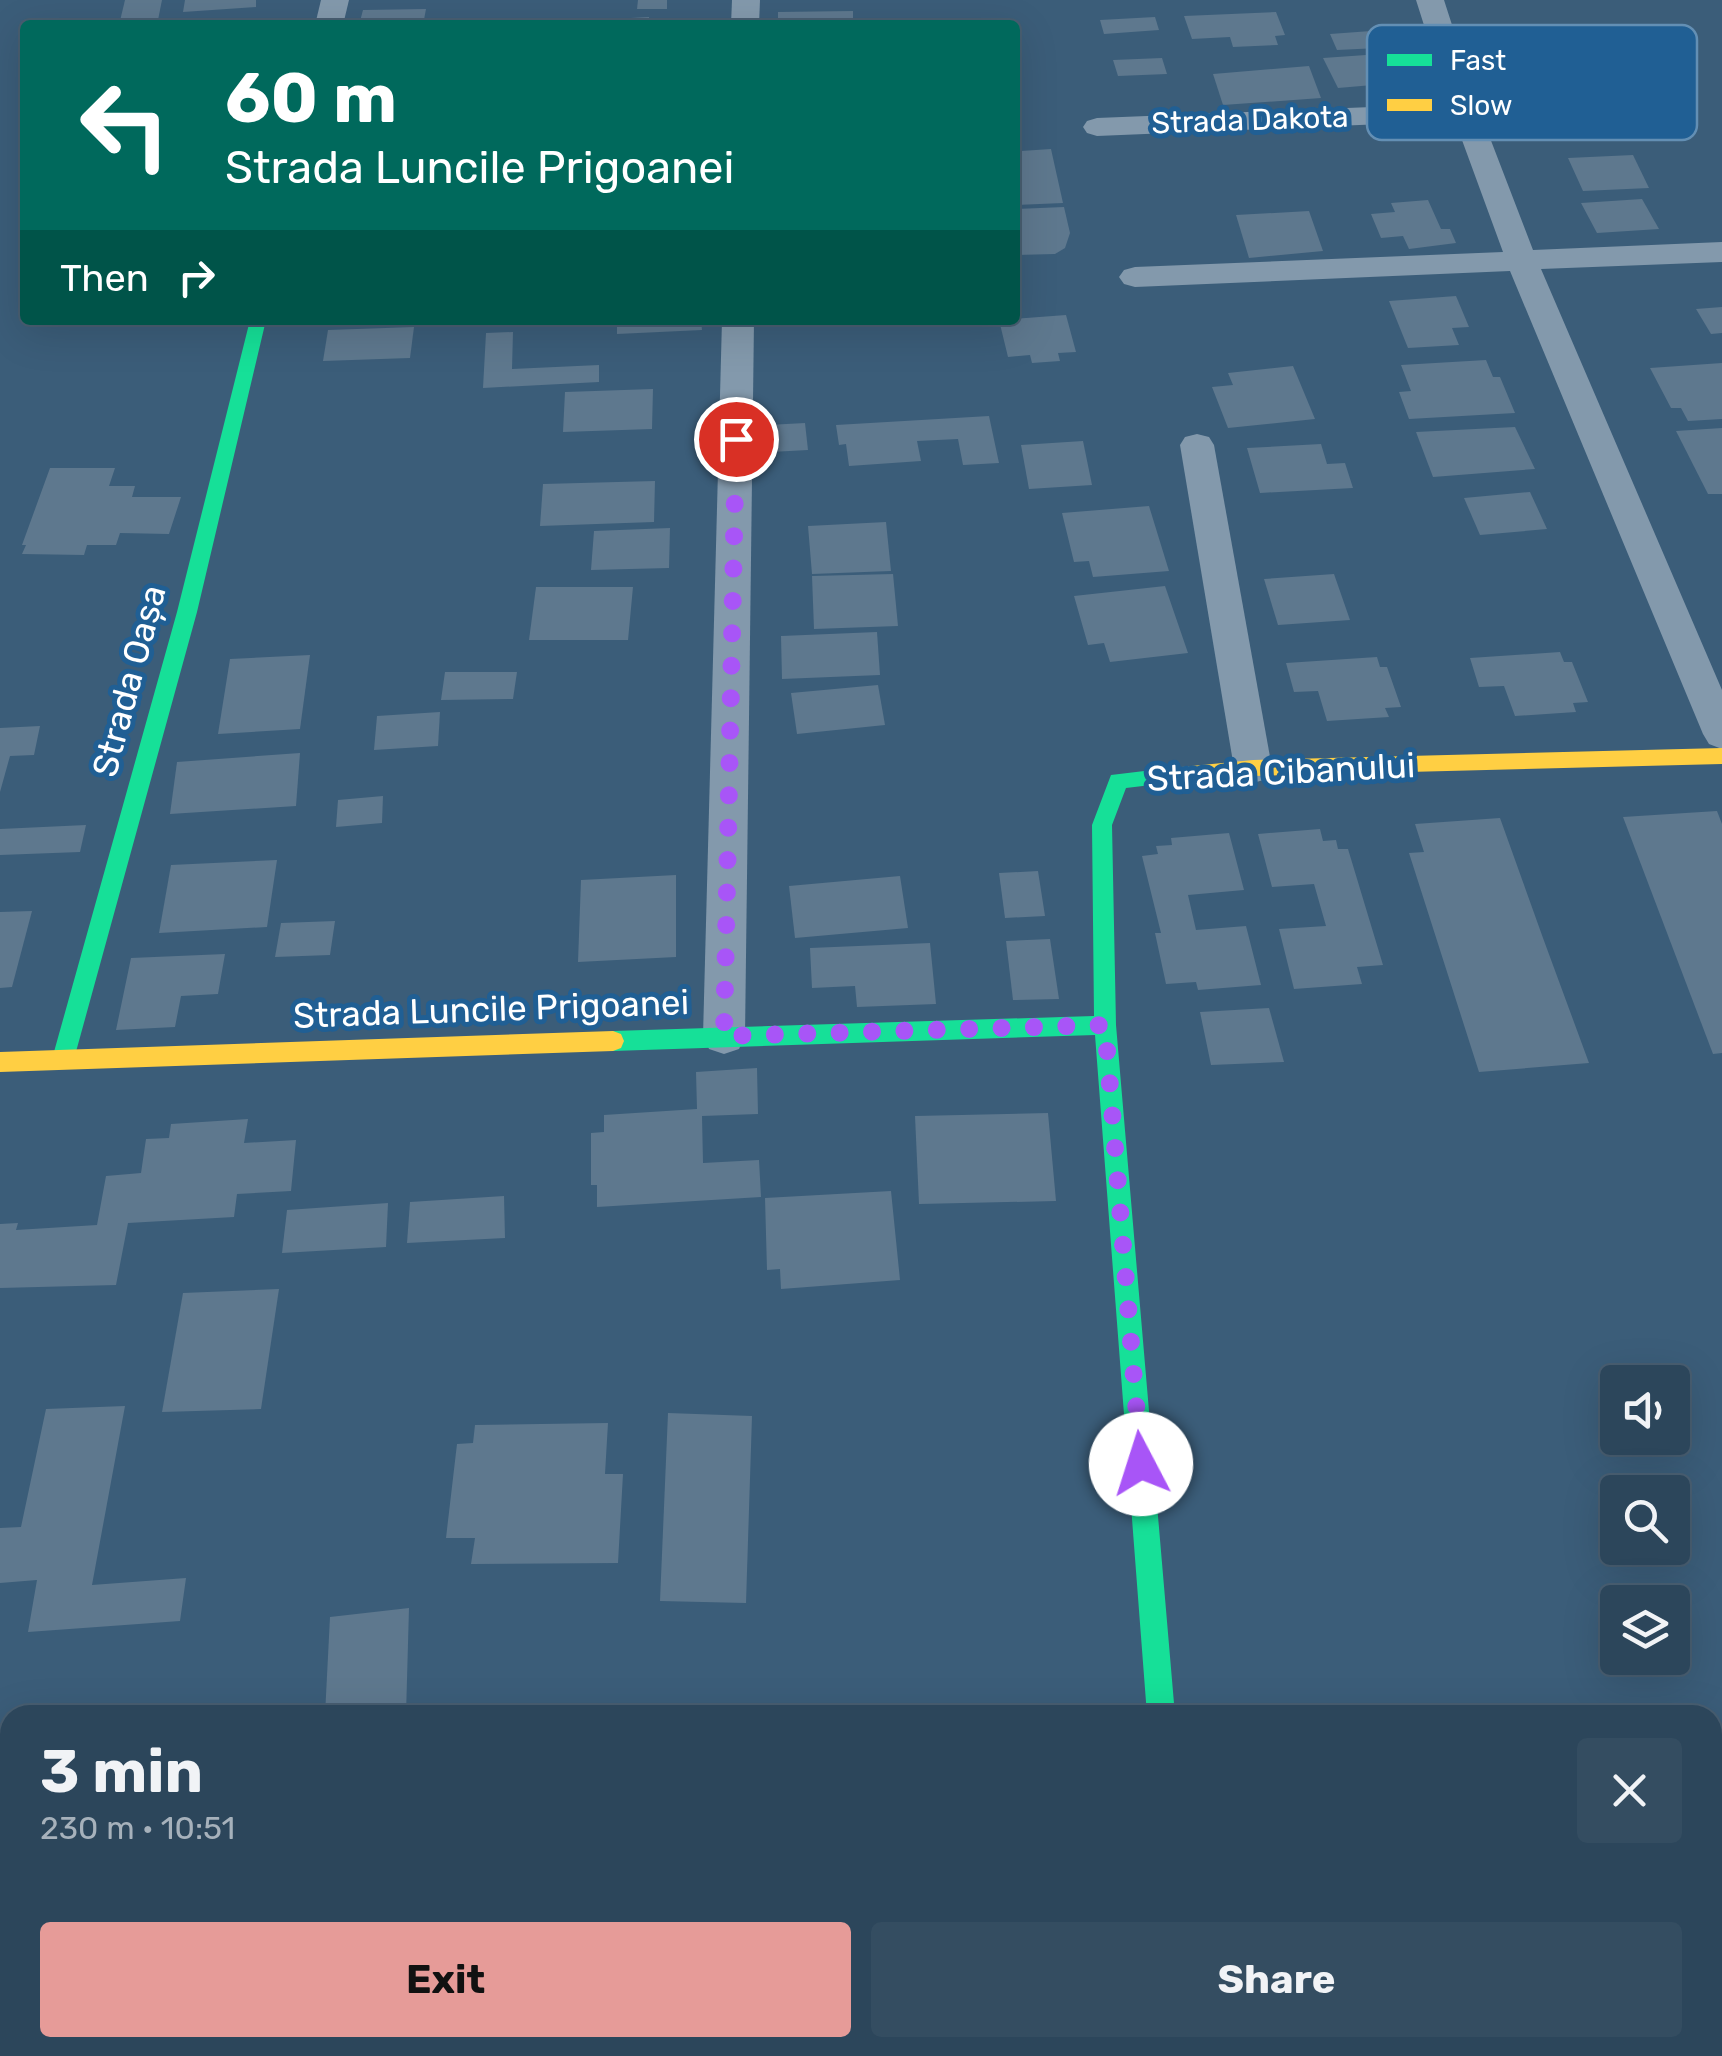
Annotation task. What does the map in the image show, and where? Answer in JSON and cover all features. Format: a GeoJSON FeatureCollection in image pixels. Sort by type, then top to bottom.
{"type":"FeatureCollection","features":[{"type":"Feature","properties":{"kind":"street"},"geometry":{"type":"LineString","coordinates":[[1430,0],[1438,25]]}},
{"type":"Feature","properties":{"kind":"street","name":"Strada Dakota"},"geometry":{"type":"LineString","coordinates":[[1097,127],[1367,116]]}},
{"type":"Feature","properties":{"kind":"street"},"geometry":{"type":"LineString","coordinates":[[1476,140],[1521,260],[1722,734]]}},
{"type":"Feature","properties":{"kind":"street"},"geometry":{"type":"LineString","coordinates":[[1135,276],[1722,252]]}},
{"type":"Feature","properties":{"kind":"street","name":"Strada Oașa"},"geometry":{"type":"LineString","coordinates":[[63,1060],[187,612],[257,325]]}},
{"type":"Feature","properties":{"kind":"street"},"geometry":{"type":"LineString","coordinates":[[724,1036],[738,325]]}},
{"type":"Feature","properties":{"kind":"street"},"geometry":{"type":"LineString","coordinates":[[1197,445],[1253,768]]}},
{"type":"Feature","properties":{"kind":"street","name":"Strada Cibanului"},"geometry":{"type":"LineString","coordinates":[[1160,1705],[1105,1025],[1102,825],[1118,781],[1253,768],[1722,756]]}},
{"type":"Feature","properties":{"kind":"street","name":"Strada Luncile Prigoanei"},"geometry":{"type":"LineString","coordinates":[[0,1062],[1105,1025]]}},
{"type":"Feature","properties":{"kind":"building"},"geometry":{"type":"Polygon","coordinates":[[[125,0],[162,0],[158,20],[120,20],[125,0]]]}},
{"type":"Feature","properties":{"kind":"building"},"geometry":{"type":"Polygon","coordinates":[[[185,0],[256,0],[256,7],[183,12],[185,0]]]}},
{"type":"Feature","properties":{"kind":"building"},"geometry":{"type":"Polygon","coordinates":[[[638,0],[667,0],[667,9],[637,9],[638,0]]]}},
{"type":"Feature","properties":{"kind":"building"},"geometry":{"type":"Polygon","coordinates":[[[426,9],[424,20],[360,20],[363,10],[426,9]]]}},
{"type":"Feature","properties":{"kind":"building"},"geometry":{"type":"Polygon","coordinates":[[[853,11],[853,20],[778,20],[778,12],[853,11]]]}},
{"type":"Feature","properties":{"kind":"building"},"geometry":{"type":"Polygon","coordinates":[[[1276,12],[1285,35],[1275,36],[1278,45],[1233,47],[1230,37],[1192,39],[1184,16],[1276,12]]]}},
{"type":"Feature","properties":{"kind":"building"},"geometry":{"type":"Polygon","coordinates":[[[649,17],[649,20],[594,20],[649,17]]]}},
{"type":"Feature","properties":{"kind":"building"},"geometry":{"type":"Polygon","coordinates":[[[1155,17],[1159,30],[1104,34],[1100,20],[1155,17]]]}},
{"type":"Feature","properties":{"kind":"building"},"geometry":{"type":"Polygon","coordinates":[[[1367,31],[1367,49],[1337,50],[1330,34],[1367,31]]]}},
{"type":"Feature","properties":{"kind":"building"},"geometry":{"type":"Polygon","coordinates":[[[1367,55],[1367,86],[1338,88],[1323,58],[1367,55]]]}},
{"type":"Feature","properties":{"kind":"building"},"geometry":{"type":"Polygon","coordinates":[[[1162,58],[1167,74],[1118,76],[1113,60],[1162,58]]]}},
{"type":"Feature","properties":{"kind":"building"},"geometry":{"type":"Polygon","coordinates":[[[1309,66],[1321,98],[1223,105],[1213,74],[1309,66]]]}},
{"type":"Feature","properties":{"kind":"building"},"geometry":{"type":"Polygon","coordinates":[[[1020,147],[1021,151],[1051,149],[1063,203],[1020,205],[1020,147]]]}},
{"type":"Feature","properties":{"kind":"building"},"geometry":{"type":"Polygon","coordinates":[[[1633,155],[1649,188],[1583,191],[1568,158],[1633,155]]]}},
{"type":"Feature","properties":{"kind":"building"},"geometry":{"type":"Polygon","coordinates":[[[1642,199],[1659,229],[1597,233],[1581,203],[1642,199]]]}},
{"type":"Feature","properties":{"kind":"building"},"geometry":{"type":"Polygon","coordinates":[[[1428,200],[1441,229],[1450,229],[1456,243],[1409,249],[1403,236],[1381,238],[1371,214],[1395,212],[1391,203],[1428,200]]]}},
{"type":"Feature","properties":{"kind":"building"},"geometry":{"type":"Polygon","coordinates":[[[1064,207],[1070,233],[1065,248],[1055,254],[1020,255],[1020,209],[1064,207]]]}},
{"type":"Feature","properties":{"kind":"building"},"geometry":{"type":"Polygon","coordinates":[[[1309,211],[1323,251],[1249,258],[1236,215],[1309,211]]]}},
{"type":"Feature","properties":{"kind":"building"},"geometry":{"type":"Polygon","coordinates":[[[1456,296],[1469,327],[1452,328],[1459,345],[1408,348],[1389,301],[1456,296]]]}},
{"type":"Feature","properties":{"kind":"building"},"geometry":{"type":"Polygon","coordinates":[[[1722,307],[1722,333],[1711,334],[1696,309],[1722,307]]]}},
{"type":"Feature","properties":{"kind":"building"},"geometry":{"type":"Polygon","coordinates":[[[1066,315],[1076,352],[1058,353],[1060,361],[1032,363],[1030,355],[1008,357],[1000,325],[1020,325],[1020,318],[1066,315]]]}},
{"type":"Feature","properties":{"kind":"building"},"geometry":{"type":"Polygon","coordinates":[[[617,325],[702,325],[702,330],[617,334],[617,325]]]}},
{"type":"Feature","properties":{"kind":"building"},"geometry":{"type":"Polygon","coordinates":[[[414,327],[410,358],[323,361],[328,330],[414,327]]]}},
{"type":"Feature","properties":{"kind":"building"},"geometry":{"type":"Polygon","coordinates":[[[513,332],[512,369],[599,365],[599,382],[483,388],[486,333],[513,332]]]}},
{"type":"Feature","properties":{"kind":"building"},"geometry":{"type":"Polygon","coordinates":[[[1486,360],[1493,377],[1500,377],[1515,413],[1409,419],[1399,392],[1411,391],[1401,365],[1486,360]]]}},
{"type":"Feature","properties":{"kind":"building"},"geometry":{"type":"Polygon","coordinates":[[[1722,363],[1722,419],[1688,421],[1681,408],[1671,408],[1650,368],[1722,363]]]}},
{"type":"Feature","properties":{"kind":"building"},"geometry":{"type":"Polygon","coordinates":[[[1293,366],[1315,419],[1228,428],[1212,387],[1233,385],[1228,373],[1293,366]]]}},
{"type":"Feature","properties":{"kind":"building"},"geometry":{"type":"Polygon","coordinates":[[[653,389],[652,429],[563,432],[565,392],[653,389]]]}},
{"type":"Feature","properties":{"kind":"building"},"geometry":{"type":"Polygon","coordinates":[[[989,416],[999,463],[963,465],[958,439],[917,441],[921,461],[849,466],[846,444],[839,445],[836,425],[989,416]]]}},
{"type":"Feature","properties":{"kind":"building"},"geometry":{"type":"Polygon","coordinates":[[[805,423],[808,450],[771,452],[768,425],[805,423]]]}},
{"type":"Feature","properties":{"kind":"building"},"geometry":{"type":"Polygon","coordinates":[[[1515,427],[1535,469],[1433,477],[1416,432],[1515,427]]]}},
{"type":"Feature","properties":{"kind":"building"},"geometry":{"type":"Polygon","coordinates":[[[1722,428],[1722,494],[1708,494],[1676,431],[1722,428]]]}},
{"type":"Feature","properties":{"kind":"building"},"geometry":{"type":"Polygon","coordinates":[[[1083,441],[1092,485],[1029,489],[1021,445],[1083,441]]]}},
{"type":"Feature","properties":{"kind":"building"},"geometry":{"type":"Polygon","coordinates":[[[1321,444],[1327,464],[1345,463],[1353,488],[1260,493],[1247,448],[1321,444]]]}},
{"type":"Feature","properties":{"kind":"building"},"geometry":{"type":"Polygon","coordinates":[[[50,468],[115,468],[109,486],[135,486],[132,497],[181,497],[169,534],[120,533],[116,545],[87,545],[84,555],[22,554],[50,468]]]}},
{"type":"Feature","properties":{"kind":"building"},"geometry":{"type":"Polygon","coordinates":[[[655,481],[654,522],[540,526],[543,484],[655,481]]]}},
{"type":"Feature","properties":{"kind":"building"},"geometry":{"type":"Polygon","coordinates":[[[1530,492],[1547,529],[1480,535],[1464,498],[1530,492]]]}},
{"type":"Feature","properties":{"kind":"building"},"geometry":{"type":"Polygon","coordinates":[[[1149,506],[1169,571],[1093,577],[1089,561],[1074,562],[1062,513],[1149,506]]]}},
{"type":"Feature","properties":{"kind":"building"},"geometry":{"type":"Polygon","coordinates":[[[886,522],[891,571],[812,574],[808,526],[886,522]]]}},
{"type":"Feature","properties":{"kind":"building"},"geometry":{"type":"Polygon","coordinates":[[[670,528],[669,568],[591,570],[594,531],[670,528]]]}},
{"type":"Feature","properties":{"kind":"building"},"geometry":{"type":"Polygon","coordinates":[[[893,574],[898,626],[814,629],[812,576],[893,574]]]}},
{"type":"Feature","properties":{"kind":"building"},"geometry":{"type":"Polygon","coordinates":[[[1334,574],[1350,620],[1278,625],[1264,579],[1334,574]]]}},
{"type":"Feature","properties":{"kind":"building"},"geometry":{"type":"Polygon","coordinates":[[[1165,586],[1188,653],[1110,662],[1104,643],[1088,645],[1074,596],[1165,586]]]}},
{"type":"Feature","properties":{"kind":"building"},"geometry":{"type":"Polygon","coordinates":[[[536,587],[633,587],[628,640],[529,640],[536,587]]]}},
{"type":"Feature","properties":{"kind":"building"},"geometry":{"type":"Polygon","coordinates":[[[877,632],[880,675],[782,679],[781,636],[877,632]]]}},
{"type":"Feature","properties":{"kind":"building"},"geometry":{"type":"Polygon","coordinates":[[[1560,652],[1564,662],[1572,662],[1588,702],[1573,703],[1576,712],[1515,716],[1504,686],[1479,687],[1470,658],[1560,652]]]}},
{"type":"Feature","properties":{"kind":"building"},"geometry":{"type":"Polygon","coordinates":[[[310,655],[300,729],[218,734],[230,659],[310,655]]]}},
{"type":"Feature","properties":{"kind":"building"},"geometry":{"type":"Polygon","coordinates":[[[1377,657],[1380,667],[1387,667],[1401,707],[1385,708],[1389,717],[1327,721],[1318,691],[1294,692],[1286,663],[1377,657]]]}},
{"type":"Feature","properties":{"kind":"building"},"geometry":{"type":"Polygon","coordinates":[[[445,672],[517,672],[513,699],[441,700],[445,672]]]}},
{"type":"Feature","properties":{"kind":"building"},"geometry":{"type":"Polygon","coordinates":[[[878,685],[885,725],[797,734],[791,693],[878,685]]]}},
{"type":"Feature","properties":{"kind":"building"},"geometry":{"type":"Polygon","coordinates":[[[440,712],[438,746],[374,750],[377,716],[440,712]]]}},
{"type":"Feature","properties":{"kind":"building"},"geometry":{"type":"Polygon","coordinates":[[[40,726],[34,755],[10,756],[0,792],[0,728],[40,726]]]}},
{"type":"Feature","properties":{"kind":"building"},"geometry":{"type":"Polygon","coordinates":[[[300,753],[296,806],[170,814],[177,762],[300,753]]]}},
{"type":"Feature","properties":{"kind":"building"},"geometry":{"type":"Polygon","coordinates":[[[383,796],[382,823],[336,827],[338,800],[383,796]]]}},
{"type":"Feature","properties":{"kind":"building"},"geometry":{"type":"Polygon","coordinates":[[[1717,811],[1722,824],[1722,1053],[1713,1054],[1623,817],[1717,811]]]}},
{"type":"Feature","properties":{"kind":"building"},"geometry":{"type":"Polygon","coordinates":[[[1500,818],[1589,1063],[1479,1072],[1409,853],[1424,852],[1415,824],[1500,818]]]}},
{"type":"Feature","properties":{"kind":"building"},"geometry":{"type":"Polygon","coordinates":[[[86,825],[80,852],[0,855],[0,829],[86,825]]]}},
{"type":"Feature","properties":{"kind":"building"},"geometry":{"type":"Polygon","coordinates":[[[1320,829],[1323,841],[1336,840],[1338,849],[1348,849],[1383,965],[1357,967],[1362,984],[1294,989],[1279,929],[1326,926],[1314,884],[1272,887],[1258,834],[1320,829]]]}},
{"type":"Feature","properties":{"kind":"building"},"geometry":{"type":"Polygon","coordinates":[[[1229,833],[1244,890],[1188,895],[1196,930],[1246,926],[1261,985],[1198,990],[1196,982],[1166,984],[1155,933],[1161,933],[1142,856],[1158,854],[1156,846],[1172,845],[1171,838],[1229,833]]]}},
{"type":"Feature","properties":{"kind":"building"},"geometry":{"type":"Polygon","coordinates":[[[277,860],[267,927],[159,933],[171,865],[277,860]]]}},
{"type":"Feature","properties":{"kind":"building"},"geometry":{"type":"Polygon","coordinates":[[[1038,871],[1045,916],[1005,918],[999,873],[1038,871]]]}},
{"type":"Feature","properties":{"kind":"building"},"geometry":{"type":"Polygon","coordinates":[[[676,875],[676,957],[578,962],[581,880],[676,875]]]}},
{"type":"Feature","properties":{"kind":"building"},"geometry":{"type":"Polygon","coordinates":[[[900,876],[908,928],[795,938],[789,886],[900,876]]]}},
{"type":"Feature","properties":{"kind":"building"},"geometry":{"type":"Polygon","coordinates":[[[32,911],[12,987],[0,988],[0,912],[32,911]]]}},
{"type":"Feature","properties":{"kind":"building"},"geometry":{"type":"Polygon","coordinates":[[[335,921],[330,955],[275,957],[281,923],[335,921]]]}},
{"type":"Feature","properties":{"kind":"building"},"geometry":{"type":"Polygon","coordinates":[[[1050,939],[1059,999],[1013,1000],[1006,941],[1050,939]]]}},
{"type":"Feature","properties":{"kind":"building"},"geometry":{"type":"Polygon","coordinates":[[[930,943],[936,1004],[857,1007],[855,986],[812,988],[810,948],[930,943]]]}},
{"type":"Feature","properties":{"kind":"building"},"geometry":{"type":"Polygon","coordinates":[[[225,954],[218,994],[181,996],[175,1027],[116,1030],[131,958],[225,954]]]}},
{"type":"Feature","properties":{"kind":"building"},"geometry":{"type":"Polygon","coordinates":[[[1269,1008],[1284,1062],[1211,1065],[1200,1012],[1269,1008]]]}},
{"type":"Feature","properties":{"kind":"building"},"geometry":{"type":"Polygon","coordinates":[[[757,1068],[758,1114],[702,1116],[703,1163],[759,1160],[761,1197],[597,1207],[597,1185],[591,1185],[591,1133],[604,1132],[604,1115],[697,1109],[696,1072],[757,1068]]]}},
{"type":"Feature","properties":{"kind":"building"},"geometry":{"type":"Polygon","coordinates":[[[1048,1113],[1056,1201],[919,1204],[915,1116],[1048,1113]]]}},
{"type":"Feature","properties":{"kind":"building"},"geometry":{"type":"Polygon","coordinates":[[[248,1119],[244,1143],[296,1140],[291,1191],[237,1194],[234,1217],[128,1223],[116,1285],[0,1288],[0,1224],[18,1223],[16,1230],[97,1225],[106,1176],[141,1173],[146,1139],[169,1138],[171,1124],[248,1119]]]}},
{"type":"Feature","properties":{"kind":"building"},"geometry":{"type":"Polygon","coordinates":[[[891,1191],[900,1280],[781,1289],[780,1269],[767,1270],[765,1198],[891,1191]]]}},
{"type":"Feature","properties":{"kind":"building"},"geometry":{"type":"Polygon","coordinates":[[[504,1196],[505,1238],[407,1243],[410,1202],[504,1196]]]}},
{"type":"Feature","properties":{"kind":"building"},"geometry":{"type":"Polygon","coordinates":[[[388,1203],[386,1247],[282,1253],[287,1210],[388,1203]]]}},
{"type":"Feature","properties":{"kind":"building"},"geometry":{"type":"Polygon","coordinates":[[[279,1289],[261,1409],[162,1412],[183,1293],[279,1289]]]}},
{"type":"Feature","properties":{"kind":"building"},"geometry":{"type":"Polygon","coordinates":[[[125,1406],[92,1585],[186,1578],[180,1621],[28,1632],[37,1580],[0,1583],[0,1528],[21,1527],[46,1409],[125,1406]]]}},
{"type":"Feature","properties":{"kind":"building"},"geometry":{"type":"Polygon","coordinates":[[[668,1413],[752,1416],[746,1603],[660,1601],[668,1413]]]}},
{"type":"Feature","properties":{"kind":"building"},"geometry":{"type":"Polygon","coordinates":[[[608,1423],[605,1474],[623,1474],[618,1563],[471,1564],[475,1538],[446,1538],[457,1444],[473,1443],[475,1425],[608,1423]]]}},
{"type":"Feature","properties":{"kind":"building"},"geometry":{"type":"Polygon","coordinates":[[[409,1608],[406,1705],[326,1705],[330,1617],[409,1608]]]}},
{"type":"Feature","properties":{"kind":"traffic: fast"},"geometry":{"type":"LineString","coordinates":[[63,1059],[187,612],[257,325]]}},
{"type":"Feature","properties":{"kind":"traffic: fast"},"geometry":{"type":"LineString","coordinates":[[1160,1705],[1105,1025],[1102,825],[1118,781],[1161,777]]}},
{"type":"Feature","properties":{"kind":"traffic: fast"},"geometry":{"type":"LineString","coordinates":[[613,1041],[1105,1025]]}},
{"type":"Feature","properties":{"kind":"traffic: slow"},"geometry":{"type":"LineString","coordinates":[[1161,777],[1253,768],[1722,756]]}},
{"type":"Feature","properties":{"kind":"traffic: slow"},"geometry":{"type":"LineString","coordinates":[[0,1062],[613,1041]]}},
{"type":"Feature","properties":{"kind":"route"},"geometry":{"type":"LineString","coordinates":[[736,439],[724,1036],[1105,1025],[1141,1464]]}}]}
